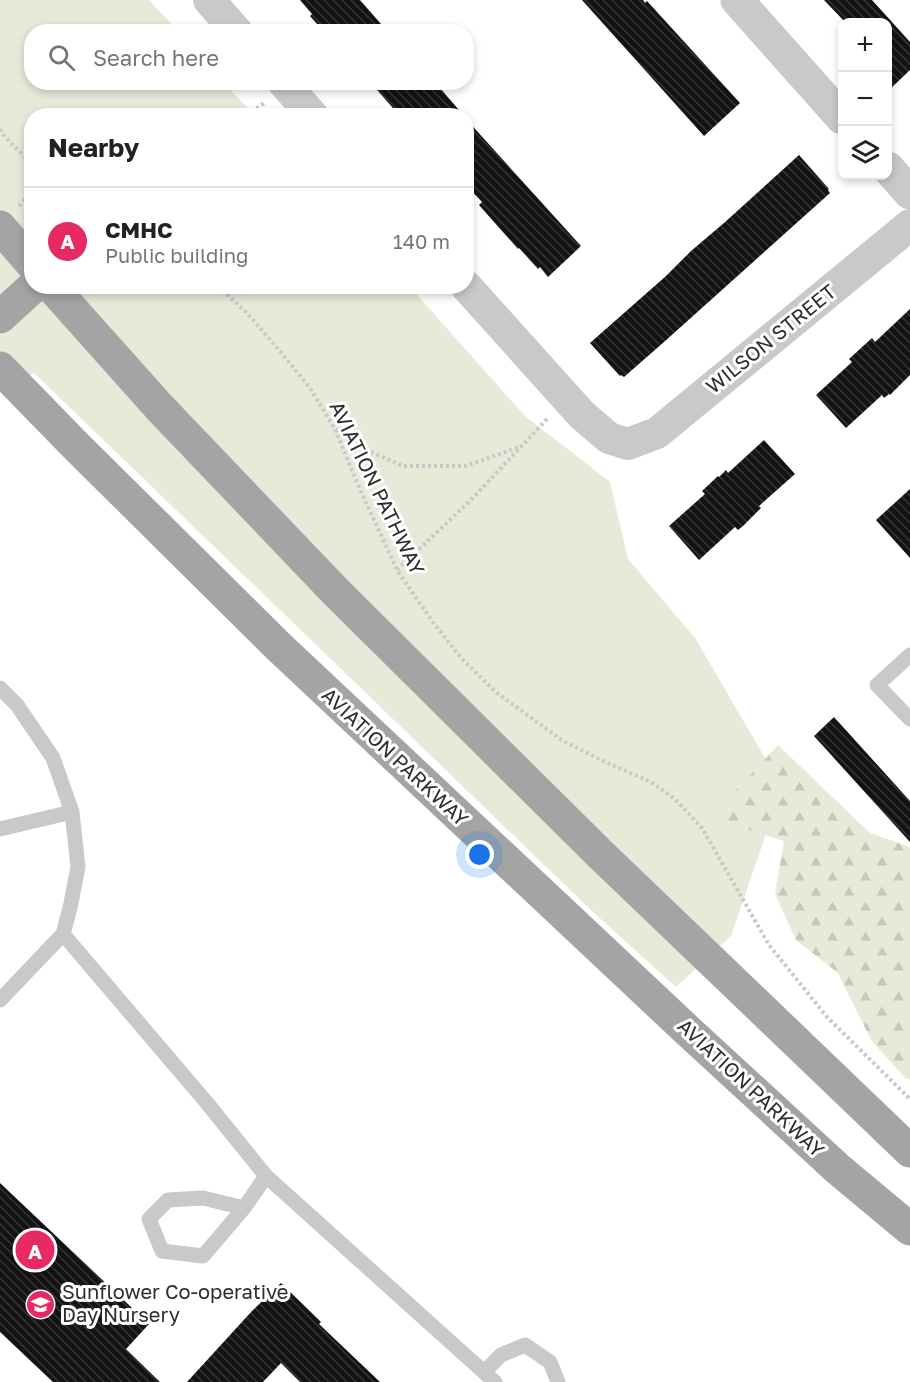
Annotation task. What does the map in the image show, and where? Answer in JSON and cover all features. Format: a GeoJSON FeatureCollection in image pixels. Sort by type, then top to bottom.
{"type":"FeatureCollection","features":[{"type":"Feature","properties":{"kind":"main road"},"geometry":{"type":"LineString","coordinates":[[7,220],[24,250]]}},
{"type":"Feature","properties":{"kind":"main road"},"geometry":{"type":"LineString","coordinates":[[0,317],[25,294]]}},
{"type":"Feature","properties":{"kind":"main road"},"geometry":{"type":"LineString","coordinates":[[58,294],[160,408],[335,591],[599,853],[910,1151]]}},
{"type":"Feature","properties":{"kind":"main road","name":"AVIATION PARKWAY"},"geometry":{"type":"LineString","coordinates":[[0,368],[213,583],[407,769],[821,1153],[910,1229]]}},
{"type":"Feature","properties":{"kind":"street"},"geometry":{"type":"LineString","coordinates":[[209,0],[230,24]]}},
{"type":"Feature","properties":{"kind":"street"},"geometry":{"type":"LineString","coordinates":[[737,0],[838,112]]}},
{"type":"Feature","properties":{"kind":"street"},"geometry":{"type":"LineString","coordinates":[[290,90],[305,108]]}},
{"type":"Feature","properties":{"kind":"street"},"geometry":{"type":"LineString","coordinates":[[892,173],[910,193]]}},
{"type":"Feature","properties":{"kind":"street","name":"WILSON STREET"},"geometry":{"type":"LineString","coordinates":[[567,398],[582,415],[609,438],[628,444],[657,433],[910,225]]}},
{"type":"Feature","properties":{"kind":"street"},"geometry":{"type":"LineString","coordinates":[[473,294],[567,398]]}},
{"type":"Feature","properties":{"kind":"lane"},"geometry":{"type":"LineString","coordinates":[[910,655],[877,685],[910,719]]}},
{"type":"Feature","properties":{"kind":"lane"},"geometry":{"type":"LineString","coordinates":[[0,688],[17,705],[53,758],[72,812],[78,867],[63,934],[0,1000]]}},
{"type":"Feature","properties":{"kind":"lane"},"geometry":{"type":"LineString","coordinates":[[0,829],[72,812]]}},
{"type":"Feature","properties":{"kind":"lane"},"geometry":{"type":"LineString","coordinates":[[63,934],[266,1176],[490,1377],[501,1354],[525,1345],[550,1362],[558,1382]]}},
{"type":"Feature","properties":{"kind":"lane"},"geometry":{"type":"LineString","coordinates":[[244,1208],[203,1198],[168,1200],[149,1219],[162,1251],[203,1256],[244,1208],[266,1176]]}},
{"type":"Feature","properties":{"kind":"path"},"geometry":{"type":"LineString","coordinates":[[0,129],[24,156]]}},
{"type":"Feature","properties":{"kind":"path"},"geometry":{"type":"LineString","coordinates":[[7,220],[24,200]]}},
{"type":"Feature","properties":{"kind":"path","name":"AVIATION PATHWAY"},"geometry":{"type":"LineString","coordinates":[[227,294],[246,312],[310,388],[336,429],[362,495],[397,570],[462,659],[497,693],[563,741],[651,783],[690,814],[702,828],[769,945],[827,1017],[910,1099]]}},
{"type":"Feature","properties":{"kind":"path"},"geometry":{"type":"LineString","coordinates":[[397,570],[471,500],[567,398]]}},
{"type":"Feature","properties":{"kind":"path"},"geometry":{"type":"LineString","coordinates":[[336,429],[362,448],[403,465],[466,466],[520,447]]}},
{"type":"Feature","properties":{"kind":"green space"},"geometry":{"type":"Polygon","coordinates":[[[0,0],[149,0],[171,24],[24,24],[24,90],[231,90],[247,108],[24,108],[24,294],[416,294],[525,416],[610,482],[628,559],[695,638],[782,787],[731,936],[676,987],[592,911],[34,373],[0,393],[0,0]]]}},
{"type":"Feature","properties":{"kind":"green space"},"geometry":{"type":"Polygon","coordinates":[[[778,745],[870,833],[910,847],[910,1079],[906,1079],[871,1040],[838,973],[796,940],[775,894],[784,841],[710,818],[778,745]]]}},
{"type":"Feature","properties":{"kind":"building"},"geometry":{"type":"Polygon","coordinates":[[[300,0],[360,0],[381,24],[317,24],[310,16],[312,14],[300,0]]]}},
{"type":"Feature","properties":{"kind":"building"},"geometry":{"type":"Polygon","coordinates":[[[582,0],[643,0],[645,3],[647,1],[740,103],[704,136],[582,0]]]}},
{"type":"Feature","properties":{"kind":"building"},"geometry":{"type":"Polygon","coordinates":[[[824,0],[872,0],[888,18],[841,18],[824,0]]]}},
{"type":"Feature","properties":{"kind":"building"},"geometry":{"type":"Polygon","coordinates":[[[892,22],[910,42],[910,70],[892,87],[892,22]]]}},
{"type":"Feature","properties":{"kind":"building"},"geometry":{"type":"Polygon","coordinates":[[[377,90],[442,90],[457,108],[393,108],[377,90]]]}},
{"type":"Feature","properties":{"kind":"building"},"geometry":{"type":"Polygon","coordinates":[[[474,128],[581,246],[548,277],[540,267],[538,269],[518,249],[479,205],[482,202],[474,194],[474,128]]]}},
{"type":"Feature","properties":{"kind":"building"},"geometry":{"type":"Polygon","coordinates":[[[799,155],[830,193],[624,377],[620,376],[590,343],[799,155]]]}},
{"type":"Feature","properties":{"kind":"building"},"geometry":{"type":"Polygon","coordinates":[[[910,309],[910,375],[890,395],[884,398],[882,395],[846,428],[816,395],[852,362],[849,359],[872,338],[875,342],[910,309]]]}},
{"type":"Feature","properties":{"kind":"building"},"geometry":{"type":"Polygon","coordinates":[[[764,440],[795,474],[759,506],[761,508],[743,526],[738,530],[735,527],[699,560],[669,526],[705,494],[702,491],[718,476],[726,470],[728,473],[764,440]]]}},
{"type":"Feature","properties":{"kind":"building"},"geometry":{"type":"Polygon","coordinates":[[[910,489],[910,558],[876,520],[910,489]]]}},
{"type":"Feature","properties":{"kind":"building"},"geometry":{"type":"Polygon","coordinates":[[[834,717],[910,801],[910,842],[814,736],[834,717]]]}},
{"type":"Feature","properties":{"kind":"building"},"geometry":{"type":"Polygon","coordinates":[[[0,1183],[149,1324],[126,1349],[160,1382],[53,1382],[0,1332],[0,1183]]]}},
{"type":"Feature","properties":{"kind":"building"},"geometry":{"type":"Polygon","coordinates":[[[281,1283],[321,1322],[319,1324],[380,1382],[300,1382],[281,1363],[263,1382],[187,1382],[281,1283]]]}},
{"type":"Feature","properties":{"kind":"place","name":"CMHC"},"geometry":{"type":"Point","coordinates":[35,1250]}},
{"type":"Feature","properties":{"kind":"place","name":"Sunflower Co-operative Day Nursery"},"geometry":{"type":"Point","coordinates":[41,1304]}}]}
